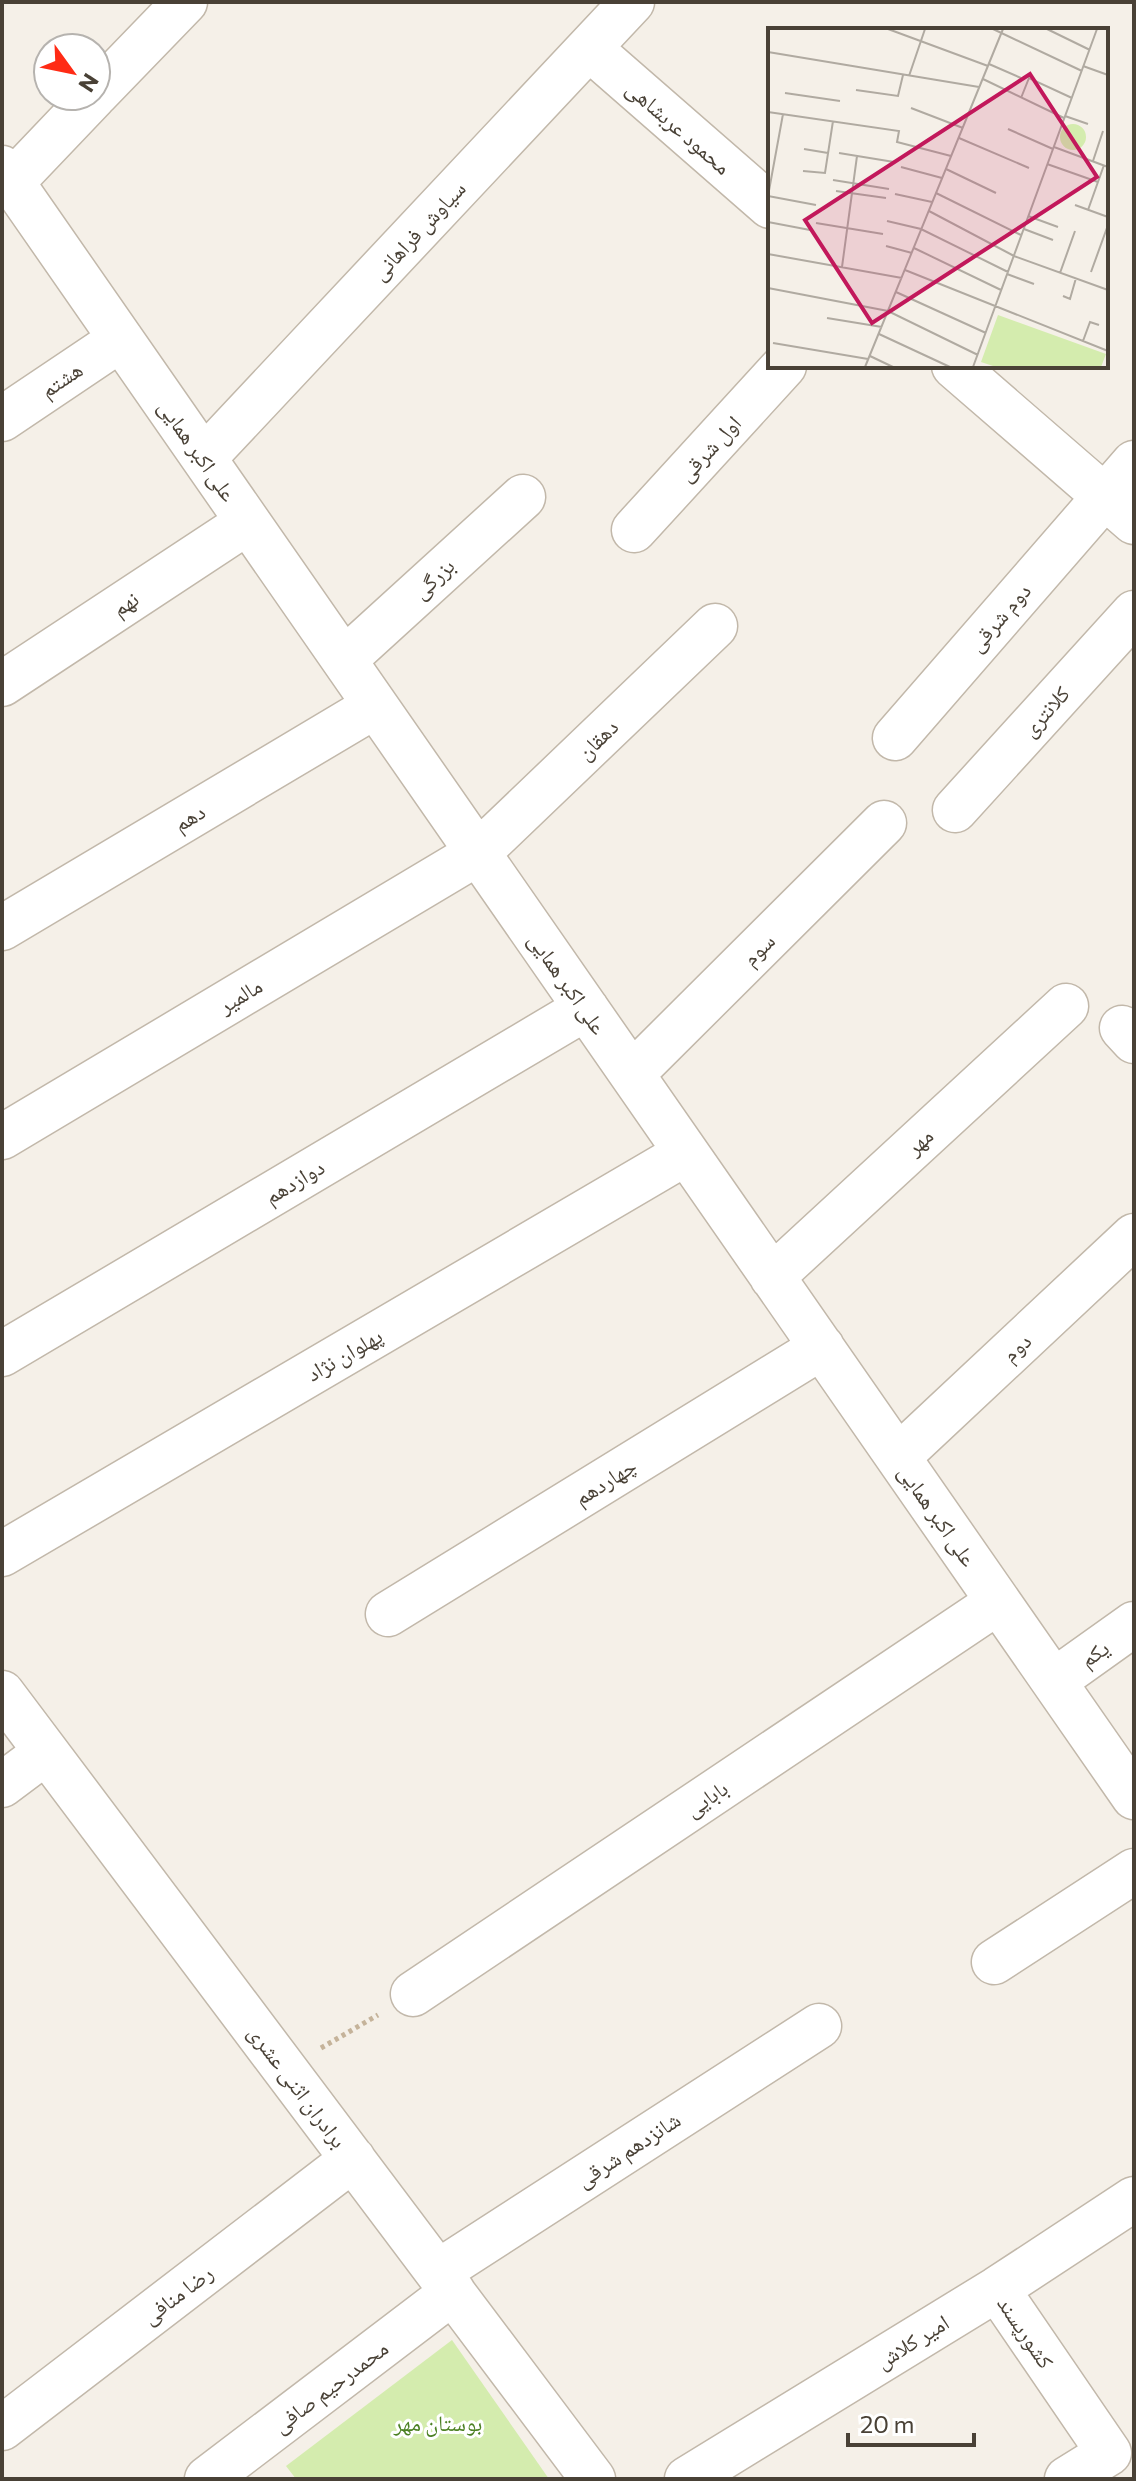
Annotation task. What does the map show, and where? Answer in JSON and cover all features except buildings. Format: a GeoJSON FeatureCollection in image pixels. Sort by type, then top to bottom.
{"type":"FeatureCollection","features":[{"type":"Feature","properties":{"kind":"street"},"geometry":{"type":"LineString","coordinates":[[112,77],[185,2]]}},
{"type":"Feature","properties":{"kind":"street","name":"سیاوش فراهانی"},"geometry":{"type":"LineString","coordinates":[[204,458],[632,2]]}},
{"type":"Feature","properties":{"kind":"street","name":"محمود عربشاهی"},"geometry":{"type":"LineString","coordinates":[[589,48],[768,204]]}},
{"type":"Feature","properties":{"kind":"street"},"geometry":{"type":"LineString","coordinates":[[5,179],[77,112]]}},
{"type":"Feature","properties":{"kind":"street","name":"علی اکبر همایی"},"geometry":{"type":"LineString","coordinates":[[5,179],[121,339],[1134,1797]]}},
{"type":"Feature","properties":{"kind":"street","name":"هشتم"},"geometry":{"type":"LineString","coordinates":[[2,419],[121,339]]}},
{"type":"Feature","properties":{"kind":"street","name":"اول شرقی"},"geometry":{"type":"LineString","coordinates":[[634,530],[782,368]]}},
{"type":"Feature","properties":{"kind":"street"},"geometry":{"type":"LineString","coordinates":[[956,368],[1119,509]]}},
{"type":"Feature","properties":{"kind":"street","name":"دوم شرقی"},"geometry":{"type":"LineString","coordinates":[[895,738],[1119,509],[1134,463]]}},
{"type":"Feature","properties":{"kind":"street","name":"بزرگی"},"geometry":{"type":"LineString","coordinates":[[344,660],[523,497]]}},
{"type":"Feature","properties":{"kind":"street","name":"نهم"},"geometry":{"type":"LineString","coordinates":[[2,684],[248,522]]}},
{"type":"Feature","properties":{"kind":"street","name":"کلانتری"},"geometry":{"type":"LineString","coordinates":[[955,810],[1134,613]]}},
{"type":"Feature","properties":{"kind":"street","name":"دهقان"},"geometry":{"type":"LineString","coordinates":[[478,853],[715,626]]}},
{"type":"Feature","properties":{"kind":"street","name":"دهم"},"geometry":{"type":"LineString","coordinates":[[2,928],[375,706]]}},
{"type":"Feature","properties":{"kind":"street","name":"سوم"},"geometry":{"type":"LineString","coordinates":[[632,1074],[884,823]]}},
{"type":"Feature","properties":{"kind":"street","name":"مالمیر"},"geometry":{"type":"LineString","coordinates":[[2,1137],[478,853]]}},
{"type":"Feature","properties":{"kind":"street","name":"مهر"},"geometry":{"type":"LineString","coordinates":[[772,1277],[1066,1006]]}},
{"type":"Feature","properties":{"kind":"street","name":"دوازدهم"},"geometry":{"type":"LineString","coordinates":[[2,1354],[586,1008]]}},
{"type":"Feature","properties":{"kind":"street","name":"پهلوان نژاد"},"geometry":{"type":"LineString","coordinates":[[2,1554],[686,1153]]}},
{"type":"Feature","properties":{"kind":"street","name":"دوم"},"geometry":{"type":"LineString","coordinates":[[898,1457],[1134,1236]]}},
{"type":"Feature","properties":{"kind":"street","name":"چهاردهم"},"geometry":{"type":"LineString","coordinates":[[388,1614],[822,1347]]}},
{"type":"Feature","properties":{"kind":"street","name":"بابایی"},"geometry":{"type":"LineString","coordinates":[[413,1994],[998,1602]]}},
{"type":"Feature","properties":{"kind":"street","name":"یکم"},"geometry":{"type":"LineString","coordinates":[[1054,1681],[1134,1624]]}},
{"type":"Feature","properties":{"kind":"street","name":"برادران اثنی عشری"},"geometry":{"type":"LineString","coordinates":[[2,1693],[593,2479]]}},
{"type":"Feature","properties":{"kind":"street"},"geometry":{"type":"LineString","coordinates":[[2,1785],[46,1752]]}},
{"type":"Feature","properties":{"kind":"street"},"geometry":{"type":"LineString","coordinates":[[994,1962],[1134,1871]]}},
{"type":"Feature","properties":{"kind":"street","name":"شانزدهم شرقی"},"geometry":{"type":"LineString","coordinates":[[446,2282],[819,2026]]}},
{"type":"Feature","properties":{"kind":"street","name":"رضا منافی"},"geometry":{"type":"LineString","coordinates":[[2,2428],[353,2159]]}},
{"type":"Feature","properties":{"kind":"street","name":"امیر کلاش"},"geometry":{"type":"LineString","coordinates":[[687,2479],[997,2289],[1134,2199]]}},
{"type":"Feature","properties":{"kind":"street","name":"محمدرحیم صافی"},"geometry":{"type":"LineString","coordinates":[[207,2479],[446,2282]]}},
{"type":"Feature","properties":{"kind":"street","name":"کشورپسند"},"geometry":{"type":"LineString","coordinates":[[997,2289],[1109,2453],[1067,2479]]}},
{"type":"Feature","properties":{"kind":"path"},"geometry":{"type":"LineString","coordinates":[[285,2069],[413,1994]]}},
{"type":"Feature","properties":{"kind":"green space","name":"بوستان مهر"},"geometry":{"type":"Polygon","coordinates":[[[452,2340],[549,2479],[296,2479],[286,2466],[452,2340]]]}}]}
